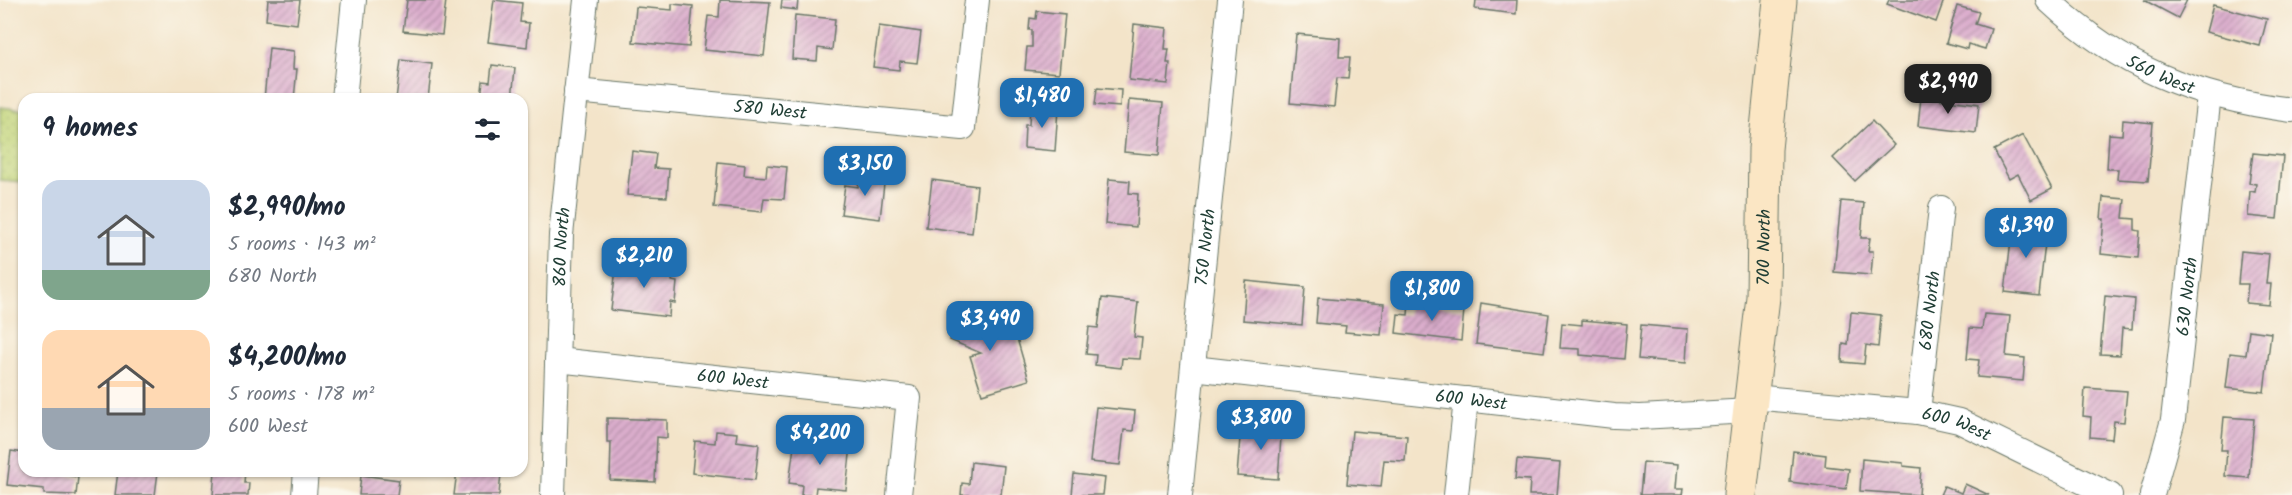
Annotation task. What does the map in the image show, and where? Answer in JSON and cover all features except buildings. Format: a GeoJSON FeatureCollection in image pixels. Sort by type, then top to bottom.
{"type":"FeatureCollection","features":[{"type":"Feature","properties":{"kind":"street"},"geometry":{"type":"LineString","coordinates":[[345,93],[354,0]]}},
{"type":"Feature","properties":{"kind":"street","name":"860 North"},"geometry":{"type":"LineString","coordinates":[[553,495],[561,235],[586,0]]}},
{"type":"Feature","properties":{"kind":"street","name":"580 West"},"geometry":{"type":"LineString","coordinates":[[576,91],[963,129],[977,0]]}},
{"type":"Feature","properties":{"kind":"street","name":"750 North"},"geometry":{"type":"LineString","coordinates":[[1180,495],[1230,0]]}},
{"type":"Feature","properties":{"kind":"street","name":"700 North"},"geometry":{"type":"LineString","coordinates":[[1740,495],[1764,297],[1765,149],[1780,0]]}},
{"type":"Feature","properties":{"kind":"street","name":"560 West"},"geometry":{"type":"LineString","coordinates":[[2048,0],[2088,36],[2144,68],[2210,95],[2292,110]]}},
{"type":"Feature","properties":{"kind":"street","name":"630 North"},"geometry":{"type":"LineString","coordinates":[[2152,495],[2173,420],[2210,95]]}},
{"type":"Feature","properties":{"kind":"street","name":"680 North"},"geometry":{"type":"LineString","coordinates":[[1918,412],[1941,208]]}},
{"type":"Feature","properties":{"kind":"street","name":"600 West"},"geometry":{"type":"LineString","coordinates":[[557,360],[909,398],[899,495]]}},
{"type":"Feature","properties":{"kind":"street","name":"600 West"},"geometry":{"type":"LineString","coordinates":[[1193,368],[1640,417],[1751,404],[1918,412],[1959,421],[2110,495]]}},
{"type":"Feature","properties":{"kind":"street"},"geometry":{"type":"LineString","coordinates":[[1456,495],[1466,399]]}},
{"type":"Feature","properties":{"kind":"street"},"geometry":{"type":"LineString","coordinates":[[304,495],[306,477]]}},
{"type":"Feature","properties":{"kind":"green space"},"geometry":{"type":"Polygon","coordinates":[[[0,107],[18,109],[18,182],[0,180],[0,107]]]}}]}
